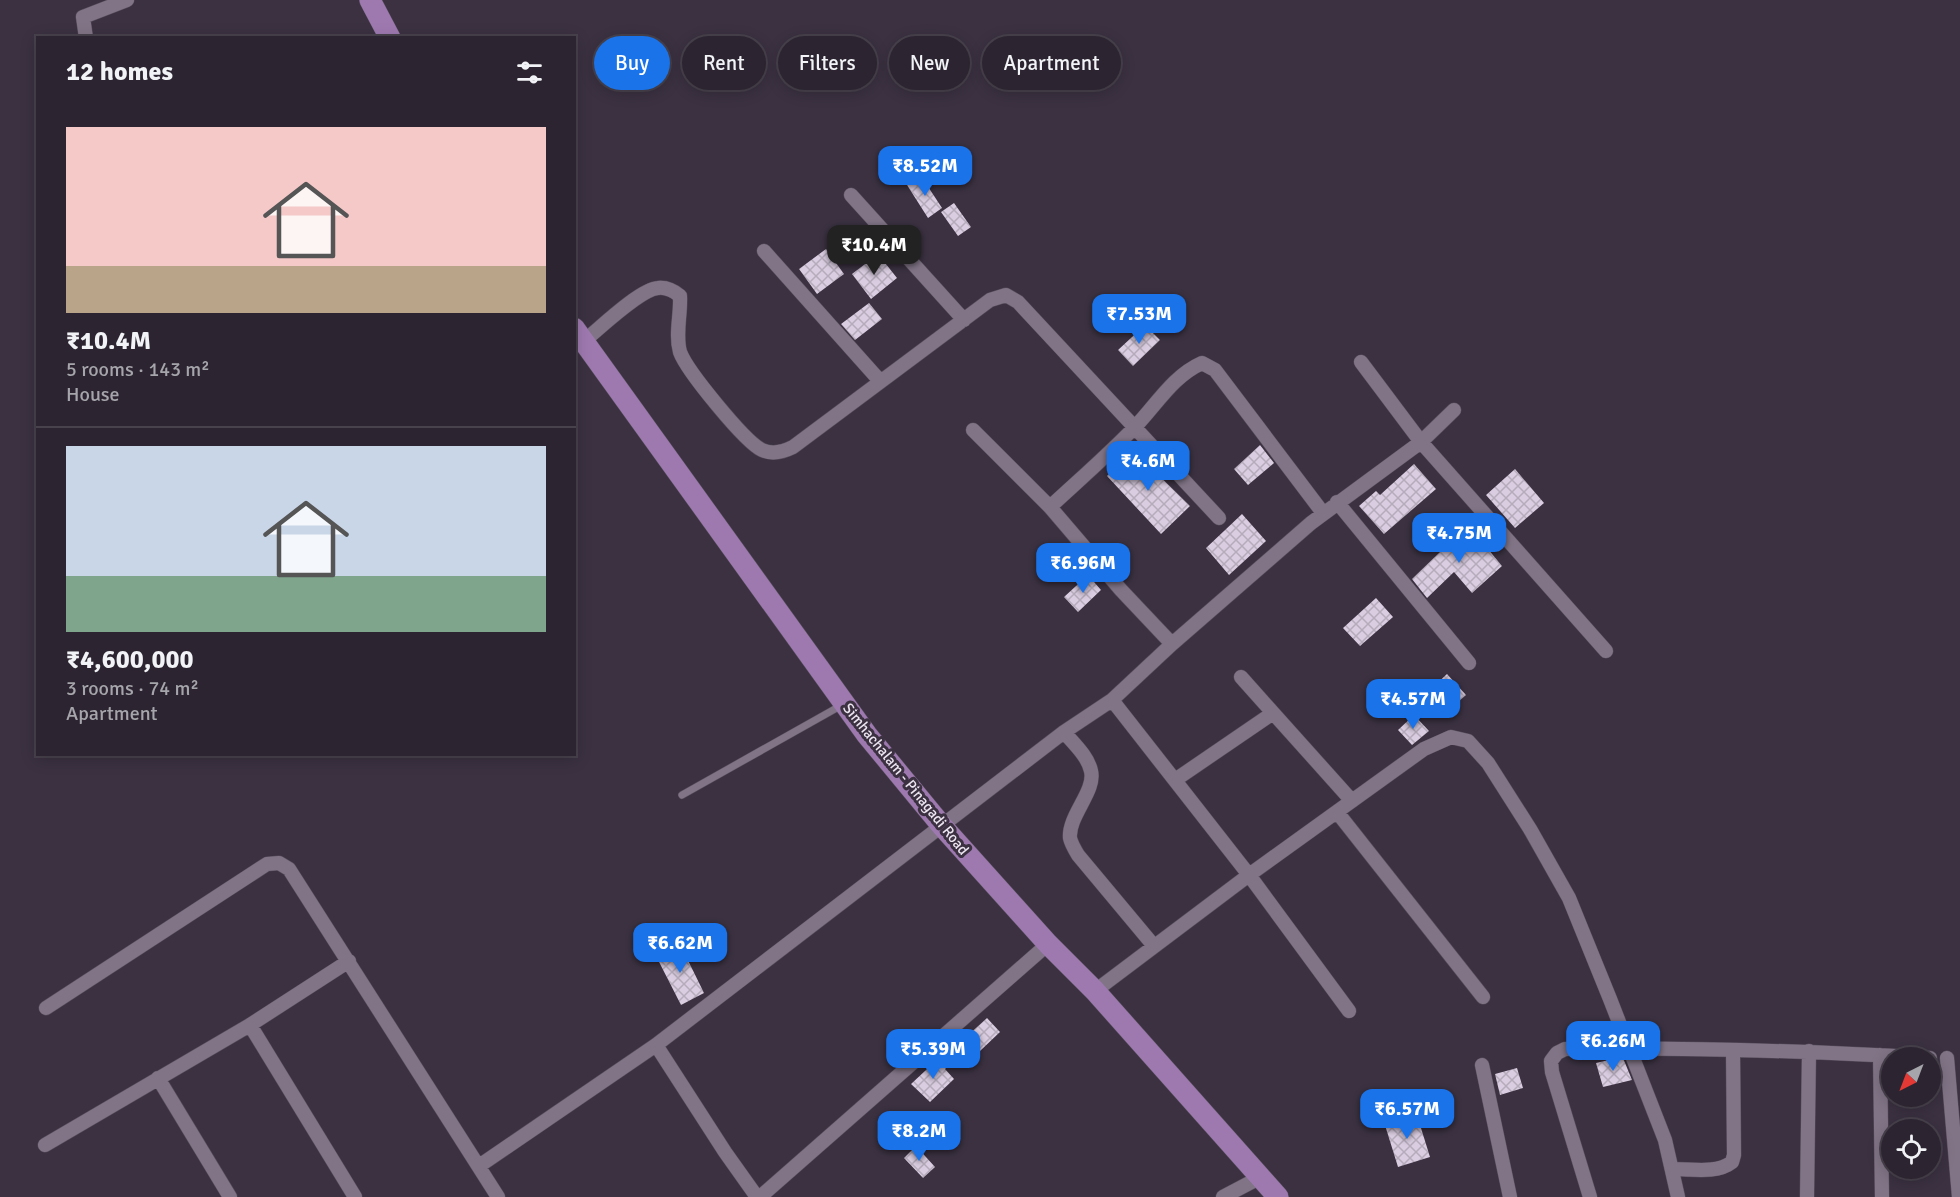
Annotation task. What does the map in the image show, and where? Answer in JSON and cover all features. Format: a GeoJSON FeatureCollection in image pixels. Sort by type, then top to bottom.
{"type":"FeatureCollection","features":[{"type":"Feature","properties":{"kind":"main road"},"geometry":{"type":"LineString","coordinates":[[370,0],[389,36]]}},
{"type":"Feature","properties":{"kind":"main road","name":"Simhachalam - Pinagadi Road"},"geometry":{"type":"LineString","coordinates":[[579,334],[867,735],[942,826],[1048,944],[1095,991],[1278,1197]]}},
{"type":"Feature","properties":{"kind":"street"},"geometry":{"type":"LineString","coordinates":[[85,36],[83,17],[127,0]]}},
{"type":"Feature","properties":{"kind":"street"},"geometry":{"type":"LineString","coordinates":[[850,195],[964,320]]}},
{"type":"Feature","properties":{"kind":"street"},"geometry":{"type":"LineString","coordinates":[[764,251],[880,381]]}},
{"type":"Feature","properties":{"kind":"street"},"geometry":{"type":"LineString","coordinates":[[579,334],[651,290],[659,287],[674,291],[680,297],[678,336],[681,352],[689,368],[699,384],[754,445],[773,453],[793,447],[990,300],[1006,295],[1018,303],[1219,518]]}},
{"type":"Feature","properties":{"kind":"street"},"geometry":{"type":"LineString","coordinates":[[1361,362],[1421,442],[1606,651]]}},
{"type":"Feature","properties":{"kind":"street"},"geometry":{"type":"LineString","coordinates":[[1050,507],[1135,427],[1177,378],[1190,368],[1202,363],[1215,370],[1323,513]]}},
{"type":"Feature","properties":{"kind":"street"},"geometry":{"type":"LineString","coordinates":[[479,1166],[656,1045],[1064,732],[1112,700],[1172,644],[1323,513],[1421,442],[1454,410]]}},
{"type":"Feature","properties":{"kind":"street"},"geometry":{"type":"LineString","coordinates":[[974,430],[1050,507],[1121,590],[1172,644]]}},
{"type":"Feature","properties":{"kind":"street"},"geometry":{"type":"LineString","coordinates":[[1337,502],[1469,663]]}},
{"type":"Feature","properties":{"kind":"street"},"geometry":{"type":"LineString","coordinates":[[1241,677],[1352,801]]}},
{"type":"Feature","properties":{"kind":"street"},"geometry":{"type":"LineString","coordinates":[[1112,700],[1249,875],[1349,1011]]}},
{"type":"Feature","properties":{"kind":"street"},"geometry":{"type":"LineString","coordinates":[[1175,780],[1273,712]]}},
{"type":"Feature","properties":{"kind":"street"},"geometry":{"type":"LineString","coordinates":[[1064,732],[1087,760],[1092,772],[1089,787],[1073,820],[1070,839],[1078,855],[1154,946]]}},
{"type":"Feature","properties":{"kind":"street"},"geometry":{"type":"LineString","coordinates":[[1095,991],[1249,875],[1424,749],[1451,737],[1468,741],[1494,772],[1569,898],[1665,1140],[1678,1197]]}},
{"type":"Feature","properties":{"kind":"street"},"geometry":{"type":"LineString","coordinates":[[1337,812],[1483,997]]}},
{"type":"Feature","properties":{"kind":"street"},"geometry":{"type":"LineString","coordinates":[[46,1008],[267,864],[279,863],[289,869],[498,1197]]}},
{"type":"Feature","properties":{"kind":"street"},"geometry":{"type":"LineString","coordinates":[[656,1045],[725,1152],[758,1197],[1048,944]]}},
{"type":"Feature","properties":{"kind":"street"},"geometry":{"type":"LineString","coordinates":[[45,1145],[250,1025],[349,961]]}},
{"type":"Feature","properties":{"kind":"street"},"geometry":{"type":"LineString","coordinates":[[250,1025],[355,1197]]}},
{"type":"Feature","properties":{"kind":"street"},"geometry":{"type":"LineString","coordinates":[[1590,1197],[1552,1072],[1551,1061],[1557,1053],[1565,1049],[1809,1051],[1880,1055],[1882,1197]]}},
{"type":"Feature","properties":{"kind":"street"},"geometry":{"type":"LineString","coordinates":[[1673,1168],[1714,1169],[1725,1167],[1732,1162],[1734,1155],[1733,1050]]}},
{"type":"Feature","properties":{"kind":"street"},"geometry":{"type":"LineString","coordinates":[[1807,1197],[1809,1051]]}},
{"type":"Feature","properties":{"kind":"street"},"geometry":{"type":"LineString","coordinates":[[1954,1059],[1959,1197]]}},
{"type":"Feature","properties":{"kind":"street"},"geometry":{"type":"LineString","coordinates":[[1482,1065],[1510,1197]]}},
{"type":"Feature","properties":{"kind":"street"},"geometry":{"type":"LineString","coordinates":[[158,1078],[230,1197]]}},
{"type":"Feature","properties":{"kind":"street"},"geometry":{"type":"LineString","coordinates":[[1223,1197],[1259,1178]]}},
{"type":"Feature","properties":{"kind":"lane"},"geometry":{"type":"LineString","coordinates":[[682,795],[844,704]]}},
{"type":"Feature","properties":{"kind":"building"},"geometry":{"type":"Polygon","coordinates":[[[921,176],[942,208],[928,218],[907,185],[921,176]]]}},
{"type":"Feature","properties":{"kind":"building"},"geometry":{"type":"Polygon","coordinates":[[[954,203],[971,227],[958,236],[941,212],[954,203]]]}},
{"type":"Feature","properties":{"kind":"building"},"geometry":{"type":"Polygon","coordinates":[[[826,249],[844,274],[817,294],[799,269],[826,249]]]}},
{"type":"Feature","properties":{"kind":"building"},"geometry":{"type":"Polygon","coordinates":[[[878,254],[897,278],[871,299],[852,274],[878,254]]]}},
{"type":"Feature","properties":{"kind":"building"},"geometry":{"type":"Polygon","coordinates":[[[869,303],[882,319],[855,340],[841,324],[869,303]]]}},
{"type":"Feature","properties":{"kind":"building"},"geometry":{"type":"Polygon","coordinates":[[[1145,325],[1160,340],[1133,366],[1118,350],[1145,325]]]}},
{"type":"Feature","properties":{"kind":"building"},"geometry":{"type":"Polygon","coordinates":[[[1260,445],[1274,463],[1248,485],[1234,469],[1260,445]]]}},
{"type":"Feature","properties":{"kind":"building"},"geometry":{"type":"Polygon","coordinates":[[[1133,450],[1190,506],[1161,534],[1107,476],[1133,450]]]}},
{"type":"Feature","properties":{"kind":"building"},"geometry":{"type":"Polygon","coordinates":[[[1414,464],[1436,489],[1384,534],[1359,506],[1376,491],[1380,495],[1414,464]]]}},
{"type":"Feature","properties":{"kind":"building"},"geometry":{"type":"Polygon","coordinates":[[[1515,469],[1544,503],[1515,528],[1486,495],[1515,469]]]}},
{"type":"Feature","properties":{"kind":"building"},"geometry":{"type":"Polygon","coordinates":[[[1242,514],[1266,541],[1229,575],[1206,548],[1242,514]]]}},
{"type":"Feature","properties":{"kind":"building"},"geometry":{"type":"Polygon","coordinates":[[[1468,525],[1502,566],[1472,593],[1454,572],[1427,598],[1412,579],[1468,525]]]}},
{"type":"Feature","properties":{"kind":"building"},"geometry":{"type":"Polygon","coordinates":[[[1088,575],[1101,590],[1078,612],[1064,597],[1088,575]]]}},
{"type":"Feature","properties":{"kind":"building"},"geometry":{"type":"Polygon","coordinates":[[[1376,598],[1393,617],[1360,646],[1343,628],[1376,598]]]}},
{"type":"Feature","properties":{"kind":"building"},"geometry":{"type":"Polygon","coordinates":[[[1447,674],[1466,695],[1450,709],[1431,689],[1447,674]]]}},
{"type":"Feature","properties":{"kind":"building"},"geometry":{"type":"Polygon","coordinates":[[[1414,715],[1429,731],[1412,745],[1398,730],[1414,715]]]}},
{"type":"Feature","properties":{"kind":"building"},"geometry":{"type":"Polygon","coordinates":[[[680,944],[704,993],[681,1005],[656,956],[680,944]]]}},
{"type":"Feature","properties":{"kind":"building"},"geometry":{"type":"Polygon","coordinates":[[[987,1018],[1000,1032],[980,1051],[966,1037],[987,1018]]]}},
{"type":"Feature","properties":{"kind":"building"},"geometry":{"type":"Polygon","coordinates":[[[940,1057],[948,1066],[945,1069],[954,1079],[930,1102],[911,1084],[940,1057]]]}},
{"type":"Feature","properties":{"kind":"building"},"geometry":{"type":"Polygon","coordinates":[[[1623,1058],[1632,1080],[1603,1087],[1596,1063],[1623,1058]]]}},
{"type":"Feature","properties":{"kind":"building"},"geometry":{"type":"Polygon","coordinates":[[[1517,1068],[1523,1088],[1500,1095],[1495,1074],[1517,1068]]]}},
{"type":"Feature","properties":{"kind":"building"},"geometry":{"type":"Polygon","coordinates":[[[1416,1112],[1430,1157],[1398,1167],[1384,1122],[1416,1112]]]}},
{"type":"Feature","properties":{"kind":"building"},"geometry":{"type":"Polygon","coordinates":[[[916,1146],[935,1167],[923,1178],[904,1158],[916,1146]]]}}]}
